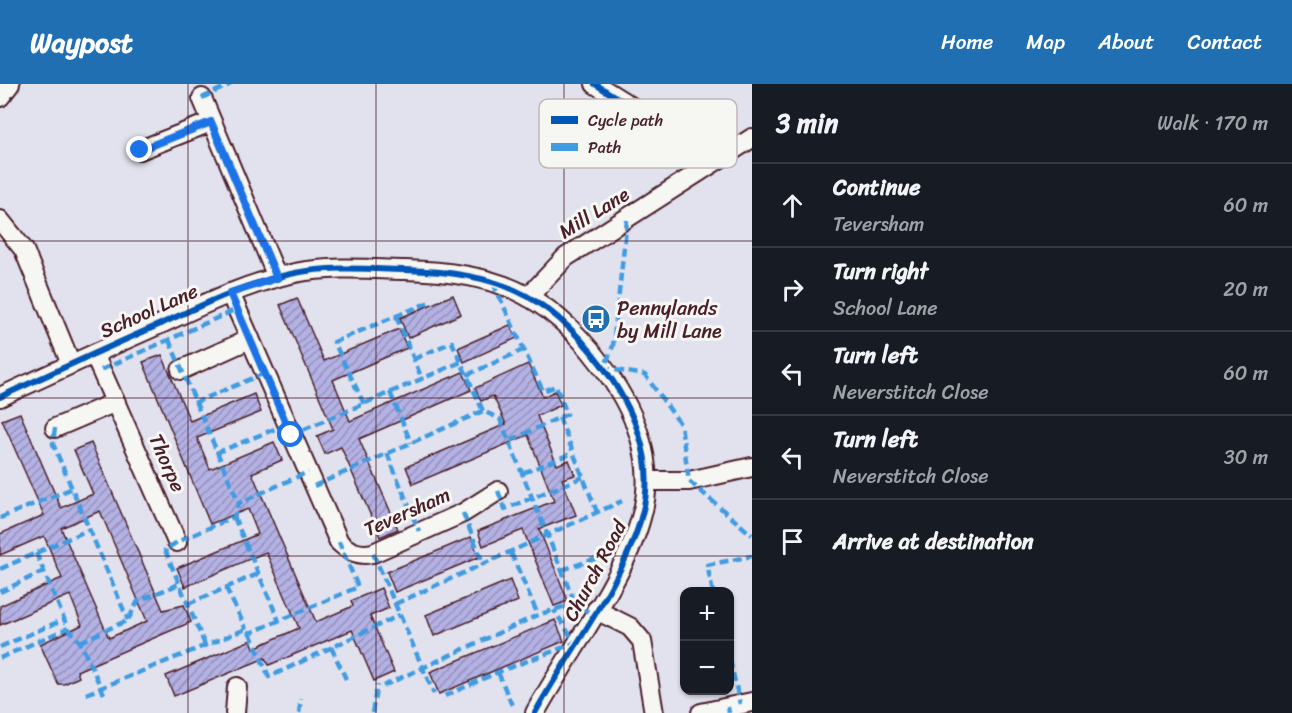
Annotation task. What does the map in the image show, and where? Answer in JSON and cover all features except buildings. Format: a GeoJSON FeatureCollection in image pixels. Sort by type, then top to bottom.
{"type":"FeatureCollection","features":[{"type":"Feature","properties":{"kind":"street"},"geometry":{"type":"LineString","coordinates":[[0,97],[10,84]]}},
{"type":"Feature","properties":{"kind":"street"},"geometry":{"type":"LineString","coordinates":[[595,84],[619,99]]}},
{"type":"Feature","properties":{"kind":"street"},"geometry":{"type":"LineString","coordinates":[[202,98],[277,278]]}},
{"type":"Feature","properties":{"kind":"street"},"geometry":{"type":"LineString","coordinates":[[140,150],[211,122]]}},
{"type":"Feature","properties":{"kind":"street","name":"Mill Lane"},"geometry":{"type":"LineString","coordinates":[[737,147],[752,138]]}},
{"type":"Feature","properties":{"kind":"street","name":"Mill Lane"},"geometry":{"type":"LineString","coordinates":[[528,297],[566,257],[705,168]]}},
{"type":"Feature","properties":{"kind":"street"},"geometry":{"type":"LineString","coordinates":[[0,220],[24,250],[71,364]]}},
{"type":"Feature","properties":{"kind":"street","name":"School Lane"},"geometry":{"type":"LineString","coordinates":[[0,397],[230,293],[277,278],[322,269],[456,272],[492,280],[528,297]]}},
{"type":"Feature","properties":{"kind":"street","name":"Teversham"},"geometry":{"type":"LineString","coordinates":[[230,293],[339,542],[345,549],[357,554],[373,552],[463,513],[498,491]]}},
{"type":"Feature","properties":{"kind":"street","name":"Church Road"},"geometry":{"type":"LineString","coordinates":[[528,297],[547,308],[578,336],[618,390],[644,449],[647,482],[642,516],[621,567],[535,713]]}},
{"type":"Feature","properties":{"kind":"street"},"geometry":{"type":"LineString","coordinates":[[181,370],[250,339]]}},
{"type":"Feature","properties":{"kind":"street","name":"Thorpe"},"geometry":{"type":"LineString","coordinates":[[94,354],[177,542]]}},
{"type":"Feature","properties":{"kind":"street"},"geometry":{"type":"LineString","coordinates":[[55,428],[116,402]]}},
{"type":"Feature","properties":{"kind":"street"},"geometry":{"type":"LineString","coordinates":[[647,482],[689,481],[752,467]]}},
{"type":"Feature","properties":{"kind":"street"},"geometry":{"type":"LineString","coordinates":[[596,610],[630,627],[642,641],[654,713]]}},
{"type":"Feature","properties":{"kind":"street"},"geometry":{"type":"LineString","coordinates":[[235,713],[237,687]]}},
{"type":"Feature","properties":{"kind":"street"},"geometry":{"type":"LineString","coordinates":[[701,713],[752,702]]}},
{"type":"Feature","properties":{"kind":"marked path"},"geometry":{"type":"LineString","coordinates":[[202,98],[231,84]]}},
{"type":"Feature","properties":{"kind":"marked path"},"geometry":{"type":"LineString","coordinates":[[627,220],[613,346],[604,368],[645,375],[681,425],[689,481],[752,535]]}},
{"type":"Feature","properties":{"kind":"marked path"},"geometry":{"type":"LineString","coordinates":[[493,283],[543,391],[556,386],[567,414],[509,441]]}},
{"type":"Feature","properties":{"kind":"marked path"},"geometry":{"type":"LineString","coordinates":[[364,404],[334,342],[432,301]]}},
{"type":"Feature","properties":{"kind":"marked path"},"geometry":{"type":"LineString","coordinates":[[101,370],[237,309]]}},
{"type":"Feature","properties":{"kind":"marked path"},"geometry":{"type":"LineString","coordinates":[[396,316],[422,379]]}},
{"type":"Feature","properties":{"kind":"marked path"},"geometry":{"type":"LineString","coordinates":[[169,340],[239,503]]}},
{"type":"Feature","properties":{"kind":"marked path"},"geometry":{"type":"LineString","coordinates":[[414,359],[452,342],[483,411]]}},
{"type":"Feature","properties":{"kind":"marked path"},"geometry":{"type":"LineString","coordinates":[[467,375],[525,349]]}},
{"type":"Feature","properties":{"kind":"marked path"},"geometry":{"type":"LineString","coordinates":[[291,435],[461,362]]}},
{"type":"Feature","properties":{"kind":"marked path"},"geometry":{"type":"LineString","coordinates":[[194,403],[265,373]]}},
{"type":"Feature","properties":{"kind":"marked path"},"geometry":{"type":"LineString","coordinates":[[390,392],[411,443]]}},
{"type":"Feature","properties":{"kind":"marked path"},"geometry":{"type":"LineString","coordinates":[[314,486],[483,411],[500,419],[575,603]]}},
{"type":"Feature","properties":{"kind":"marked path"},"geometry":{"type":"LineString","coordinates":[[559,417],[597,512]]}},
{"type":"Feature","properties":{"kind":"marked path"},"geometry":{"type":"LineString","coordinates":[[216,453],[287,424]]}},
{"type":"Feature","properties":{"kind":"marked path"},"geometry":{"type":"LineString","coordinates":[[55,428],[53,444],[128,620]]}},
{"type":"Feature","properties":{"kind":"marked path"},"geometry":{"type":"LineString","coordinates":[[387,453],[419,531]]}},
{"type":"Feature","properties":{"kind":"marked path"},"geometry":{"type":"LineString","coordinates":[[523,473],[573,453]]}},
{"type":"Feature","properties":{"kind":"marked path"},"geometry":{"type":"LineString","coordinates":[[205,645],[165,550],[177,542],[234,517],[239,503],[308,472]]}},
{"type":"Feature","properties":{"kind":"marked path"},"geometry":{"type":"LineString","coordinates":[[498,491],[505,509],[583,477]]}},
{"type":"Feature","properties":{"kind":"marked path"},"geometry":{"type":"LineString","coordinates":[[0,518],[73,488]]}},
{"type":"Feature","properties":{"kind":"marked path"},"geometry":{"type":"LineString","coordinates":[[395,604],[622,501]]}},
{"type":"Feature","properties":{"kind":"marked path"},"geometry":{"type":"LineString","coordinates":[[463,513],[484,565]]}},
{"type":"Feature","properties":{"kind":"marked path"},"geometry":{"type":"LineString","coordinates":[[234,517],[279,621]]}},
{"type":"Feature","properties":{"kind":"marked path"},"geometry":{"type":"LineString","coordinates":[[0,569],[90,529]]}},
{"type":"Feature","properties":{"kind":"marked path"},"geometry":{"type":"LineString","coordinates":[[86,694],[246,629],[250,633],[358,587],[339,542]]}},
{"type":"Feature","properties":{"kind":"marked path"},"geometry":{"type":"LineString","coordinates":[[36,553],[68,628],[80,642],[104,694]]}},
{"type":"Feature","properties":{"kind":"marked path"},"geometry":{"type":"LineString","coordinates":[[373,553],[434,694]]}},
{"type":"Feature","properties":{"kind":"marked path"},"geometry":{"type":"LineString","coordinates":[[511,553],[538,615]]}},
{"type":"Feature","properties":{"kind":"marked path"},"geometry":{"type":"LineString","coordinates":[[562,570],[604,556]]}},
{"type":"Feature","properties":{"kind":"marked path"},"geometry":{"type":"LineString","coordinates":[[712,587],[707,565],[752,556]]}},
{"type":"Feature","properties":{"kind":"marked path"},"geometry":{"type":"LineString","coordinates":[[0,592],[44,571]]}},
{"type":"Feature","properties":{"kind":"marked path"},"geometry":{"type":"LineString","coordinates":[[188,604],[258,574]]}},
{"type":"Feature","properties":{"kind":"marked path"},"geometry":{"type":"LineString","coordinates":[[80,642],[128,620],[138,601],[179,584]]}},
{"type":"Feature","properties":{"kind":"marked path"},"geometry":{"type":"LineString","coordinates":[[226,588],[246,629]]}},
{"type":"Feature","properties":{"kind":"marked path"},"geometry":{"type":"LineString","coordinates":[[383,686],[538,615],[575,603],[593,615]]}},
{"type":"Feature","properties":{"kind":"marked path"},"geometry":{"type":"LineString","coordinates":[[445,696],[498,672],[575,643],[554,610]]}},
{"type":"Feature","properties":{"kind":"marked path"},"geometry":{"type":"LineString","coordinates":[[250,633],[269,677],[400,615]]}},
{"type":"Feature","properties":{"kind":"marked path"},"geometry":{"type":"LineString","coordinates":[[0,647],[65,619]]}},
{"type":"Feature","properties":{"kind":"marked path"},"geometry":{"type":"LineString","coordinates":[[0,658],[68,628]]}},
{"type":"Feature","properties":{"kind":"marked path"},"geometry":{"type":"LineString","coordinates":[[331,647],[346,679]]}},
{"type":"Feature","properties":{"kind":"marked path"},"geometry":{"type":"LineString","coordinates":[[498,672],[513,708]]}},
{"type":"Feature","properties":{"kind":"marked path"},"geometry":{"type":"LineString","coordinates":[[734,678],[740,704]]}},
{"type":"Feature","properties":{"kind":"marked path"},"geometry":{"type":"LineString","coordinates":[[372,713],[377,685]]}},
{"type":"Feature","properties":{"kind":"marked path"},"geometry":{"type":"LineString","coordinates":[[299,713],[301,699]]}},
{"type":"Feature","properties":{"kind":"marked path"},"geometry":{"type":"LineString","coordinates":[[728,707],[729,713]]}},
{"type":"Feature","properties":{"kind":"cycle path"},"geometry":{"type":"LineString","coordinates":[[595,84],[619,99]]}},
{"type":"Feature","properties":{"kind":"cycle path"},"geometry":{"type":"LineString","coordinates":[[0,397],[211,301],[261,282],[295,273],[350,268],[465,275],[491,281],[538,302],[580,338],[623,397],[632,415],[644,454],[646,494],[634,539],[610,590],[535,713]]}},
{"type":"Feature","properties":{"kind":"place","name":"Pennylands by Mill Lane"},"geometry":{"type":"Point","coordinates":[596,319]}},
{"type":"Feature","properties":{"kind":"route"},"geometry":{"type":"LineString","coordinates":[[140,150],[211,122],[277,278],[230,293],[291,435]]}}]}
